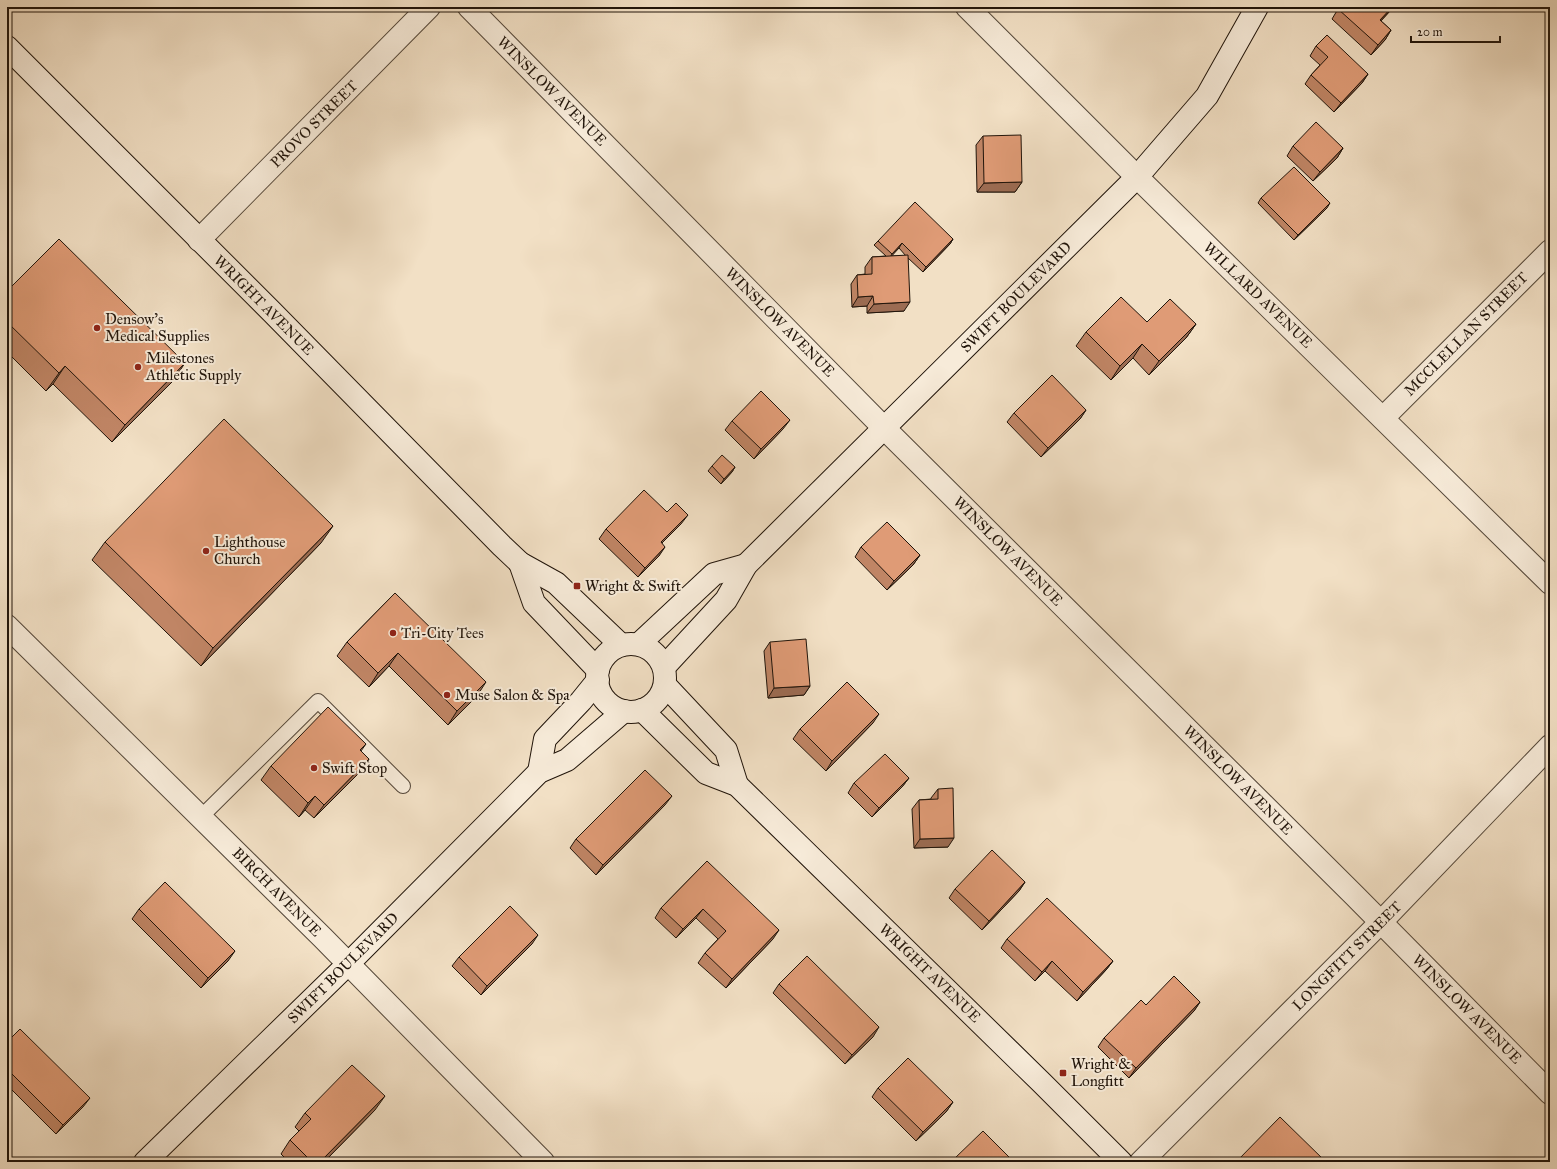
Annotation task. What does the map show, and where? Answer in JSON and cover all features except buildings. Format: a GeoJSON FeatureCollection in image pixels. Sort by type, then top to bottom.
{"type":"FeatureCollection","features":[{"type":"Feature","properties":{"kind":"street","name":"PROVO STREET"},"geometry":{"type":"LineString","coordinates":[[199,240],[429,7]]}},
{"type":"Feature","properties":{"kind":"street","name":"WINSLOW AVENUE"},"geometry":{"type":"LineString","coordinates":[[469,7],[884,428],[1550,1093]]}},
{"type":"Feature","properties":{"kind":"street","name":"WILLARD AVENUE"},"geometry":{"type":"LineString","coordinates":[[967,7],[1137,177],[1550,583]]}},
{"type":"Feature","properties":{"kind":"street","name":"SWIFT BOULEVARD"},"geometry":{"type":"LineString","coordinates":[[664,676],[726,600],[746,565],[1137,177],[1207,96],[1257,7]]}},
{"type":"Feature","properties":{"kind":"street","name":"WRIGHT AVENUE"},"geometry":{"type":"LineString","coordinates":[[7,47],[520,563],[556,583],[630,644]]}},
{"type":"Feature","properties":{"kind":"street","name":"MCCLELLAN STREET"},"geometry":{"type":"LineString","coordinates":[[1383,418],[1550,251]]}},
{"type":"Feature","properties":{"kind":"street","name":"WRIGHT AVENUE"},"geometry":{"type":"LineString","coordinates":[[520,563],[534,603],[598,675]]}},
{"type":"Feature","properties":{"kind":"street","name":"SWIFT BOULEVARD"},"geometry":{"type":"LineString","coordinates":[[630,644],[714,574],[746,565]]}},
{"type":"Feature","properties":{"kind":"street","name":"BIRCH AVENUE"},"geometry":{"type":"LineString","coordinates":[[7,626],[201,817],[544,1162]]}},
{"type":"Feature","properties":{"kind":"street"},"geometry":{"type":"LineString","coordinates":[[539,772],[545,739],[581,701],[598,675],[606,654],[630,644],[654,652],[664,676],[657,701],[633,711],[608,703],[599,688],[598,675]]}},
{"type":"Feature","properties":{"kind":"street","name":"WRIGHT AVENUE"},"geometry":{"type":"LineString","coordinates":[[664,676],[726,750],[738,785]]}},
{"type":"Feature","properties":{"kind":"street","name":"WRIGHT AVENUE"},"geometry":{"type":"LineString","coordinates":[[633,711],[706,773],[738,785],[1042,1083],[1120,1162]]}},
{"type":"Feature","properties":{"kind":"street","name":"SWIFT BOULEVARD"},"geometry":{"type":"LineString","coordinates":[[145,1162],[348,964],[539,772],[567,760],[633,711]]}},
{"type":"Feature","properties":{"kind":"street","name":"LONGFITT STREET"},"geometry":{"type":"LineString","coordinates":[[1141,1162],[1380,922],[1550,746]]}},
{"type":"Feature","properties":{"kind":"lane"},"geometry":{"type":"LineString","coordinates":[[201,817],[318,701],[404,786]]}},
{"type":"Feature","properties":{"kind":"place","name":"Densow's Medical Supplies"},"geometry":{"type":"Point","coordinates":[97,328]}},
{"type":"Feature","properties":{"kind":"place","name":"Milestones Athletic Supply"},"geometry":{"type":"Point","coordinates":[138,367]}},
{"type":"Feature","properties":{"kind":"place","name":"Lighthouse Church"},"geometry":{"type":"Point","coordinates":[206,551]}},
{"type":"Feature","properties":{"kind":"place","name":"Wright & Swift"},"geometry":{"type":"Point","coordinates":[577,586]}},
{"type":"Feature","properties":{"kind":"place","name":"Tri-City Tees"},"geometry":{"type":"Point","coordinates":[393,633]}},
{"type":"Feature","properties":{"kind":"place","name":"Muse Salon & Spa"},"geometry":{"type":"Point","coordinates":[447,695]}},
{"type":"Feature","properties":{"kind":"place","name":"Swift Stop"},"geometry":{"type":"Point","coordinates":[314,768]}},
{"type":"Feature","properties":{"kind":"place","name":"Wright & Longfitt"},"geometry":{"type":"Point","coordinates":[1063,1073]}}]}
